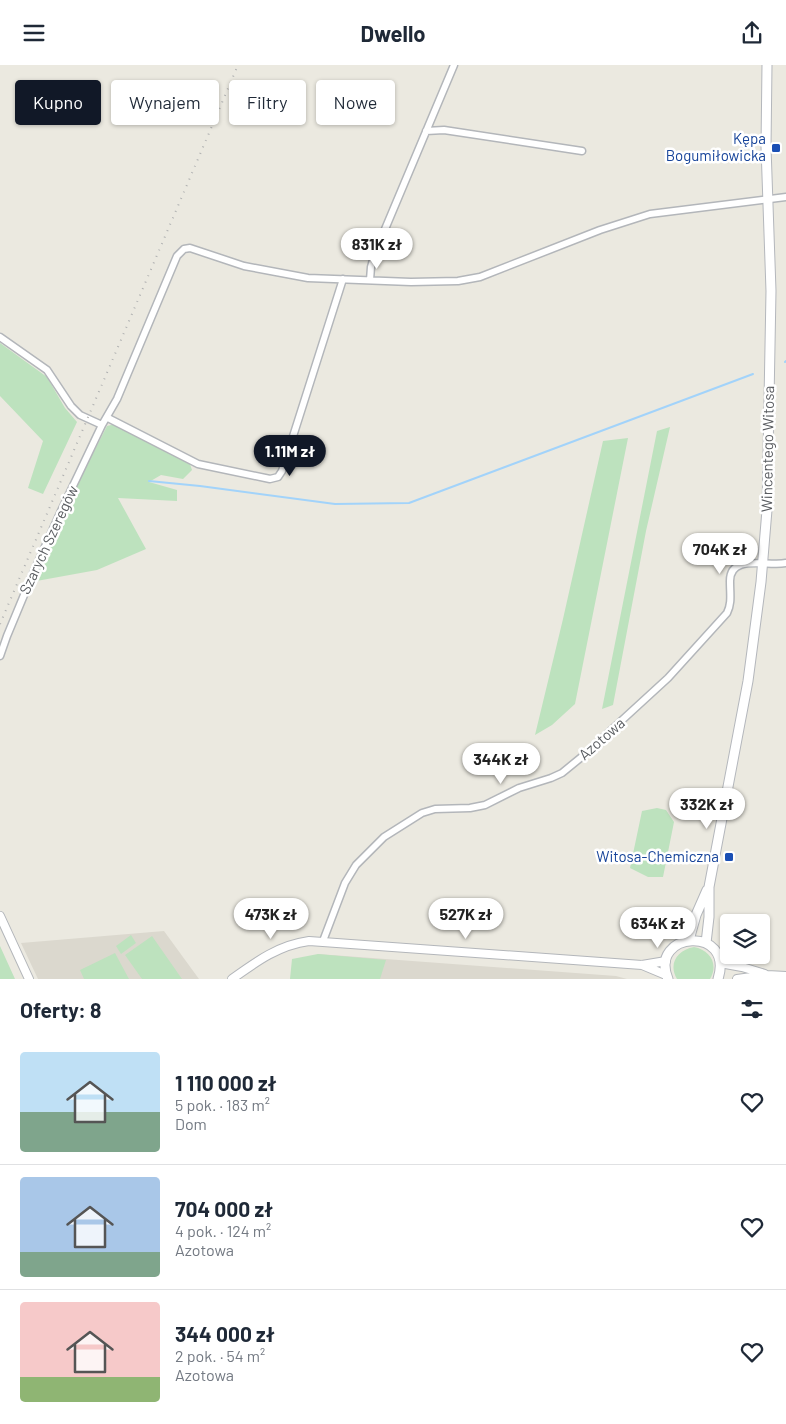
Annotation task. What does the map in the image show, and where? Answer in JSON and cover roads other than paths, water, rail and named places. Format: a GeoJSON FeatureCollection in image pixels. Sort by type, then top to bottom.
{"type":"FeatureCollection","features":[{"type":"Feature","properties":{"kind":"main road","name":"Wincentego Witosa"},"geometry":{"type":"LineString","coordinates":[[706,943],[709,887],[748,681],[763,564],[767,510],[771,307],[767,199],[767,65]]}},
{"type":"Feature","properties":{"kind":"main road","name":"Wincentego Witosa"},"geometry":{"type":"LineString","coordinates":[[689,940],[696,915],[709,887]]}},
{"type":"Feature","properties":{"kind":"main road"},"geometry":{"type":"LineString","coordinates":[[667,977],[666,961],[672,949],[689,940],[706,943],[717,953],[720,963]]}},
{"type":"Feature","properties":{"kind":"main road"},"geometry":{"type":"LineString","coordinates":[[718,979],[720,964]]}},
{"type":"Feature","properties":{"kind":"street"},"geometry":{"type":"LineString","coordinates":[[370,280],[375,253],[454,65]]}},
{"type":"Feature","properties":{"kind":"street"},"geometry":{"type":"LineString","coordinates":[[426,131],[453,131],[582,151]]}},
{"type":"Feature","properties":{"kind":"street"},"geometry":{"type":"LineString","coordinates":[[108,418],[198,464],[270,479],[278,477],[282,471],[343,279],[444,282],[480,277],[600,230],[650,214],[786,197]]}},
{"type":"Feature","properties":{"kind":"street","name":"Szarych Szeregów"},"geometry":{"type":"LineString","coordinates":[[0,656],[34,571],[102,425],[108,418],[117,399],[177,256],[184,249],[190,248],[244,266],[272,272],[343,279]]}},
{"type":"Feature","properties":{"kind":"street"},"geometry":{"type":"LineString","coordinates":[[0,337],[48,370],[71,406],[80,415],[102,425]]}},
{"type":"Feature","properties":{"kind":"street","name":"Azotowa"},"geometry":{"type":"LineString","coordinates":[[323,941],[345,883],[361,859],[384,837],[422,813],[436,809],[470,808],[485,805],[519,788],[562,773],[668,678],[727,613],[731,605],[730,579],[732,572],[737,566],[742,564],[779,565],[786,563]]}},
{"type":"Feature","properties":{"kind":"street"},"geometry":{"type":"LineString","coordinates":[[0,916],[29,979]]}},
{"type":"Feature","properties":{"kind":"street"},"geometry":{"type":"LineString","coordinates":[[232,979],[280,948],[295,943],[323,941],[642,965],[666,961]]}},
{"type":"Feature","properties":{"kind":"street"},"geometry":{"type":"LineString","coordinates":[[726,964],[767,975]]}},
{"type":"Feature","properties":{"kind":"street"},"geometry":{"type":"LineString","coordinates":[[642,965],[667,977]]}},
{"type":"Feature","properties":{"kind":"street"},"geometry":{"type":"LineString","coordinates":[[737,979],[767,975],[786,976]]}},
{"type":"Feature","properties":{"kind":"waterway"},"geometry":{"type":"LineString","coordinates":[[149,481],[335,504],[409,503],[753,374]]}},
{"type":"Feature","properties":{"kind":"railway"},"geometry":{"type":"LineString","coordinates":[[0,624],[238,65]]}},
{"type":"Feature","properties":{"kind":"place","name":"Kępa Bogumiłowicka"},"geometry":{"type":"Point","coordinates":[776,148]}},
{"type":"Feature","properties":{"kind":"place","name":"Witosa-Chemiczna"},"geometry":{"type":"Point","coordinates":[729,857]}}]}
